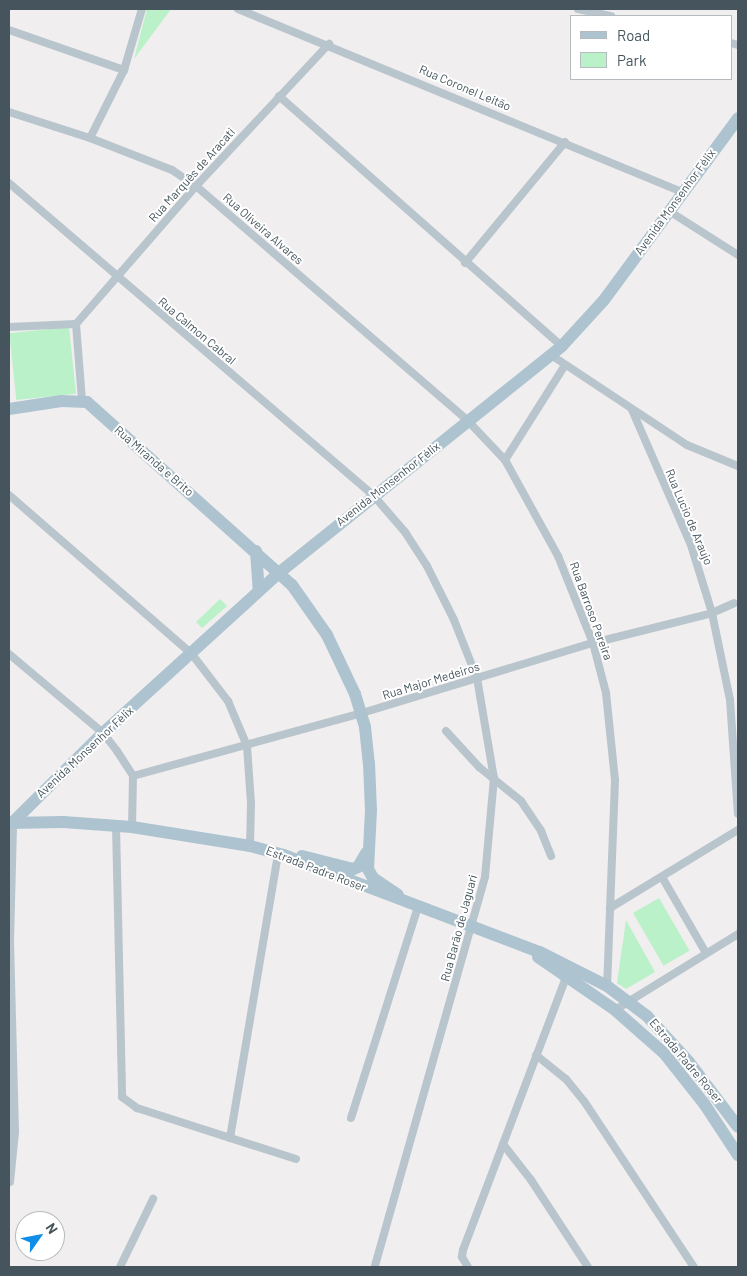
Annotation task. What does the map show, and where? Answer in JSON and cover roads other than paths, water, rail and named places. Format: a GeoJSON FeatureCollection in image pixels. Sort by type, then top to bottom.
{"type":"FeatureCollection","features":[{"type":"Feature","properties":{"kind":"main road","name":"Avenida Monsenhor Félix"},"geometry":{"type":"LineString","coordinates":[[10,822],[103,733],[299,555],[562,346],[604,300],[738,118]]}},
{"type":"Feature","properties":{"kind":"main road"},"geometry":{"type":"LineString","coordinates":[[9,409],[82,401]]}},
{"type":"Feature","properties":{"kind":"main road","name":"Rua Miranda e Brito"},"geometry":{"type":"LineString","coordinates":[[82,401],[280,572],[327,635],[348,675],[362,713],[371,787],[367,864],[374,878],[416,906]]}},
{"type":"Feature","properties":{"kind":"main road"},"geometry":{"type":"LineString","coordinates":[[256,551],[279,569],[299,555]]}},
{"type":"Feature","properties":{"kind":"main road"},"geometry":{"type":"LineString","coordinates":[[256,551],[259,590]]}},
{"type":"Feature","properties":{"kind":"main road","name":"Estrada Padre Roser"},"geometry":{"type":"LineString","coordinates":[[10,822],[132,827],[250,846],[281,854],[416,906],[474,925],[607,986],[629,1001],[689,1062],[738,1127]]}},
{"type":"Feature","properties":{"kind":"main road"},"geometry":{"type":"LineString","coordinates":[[281,854],[307,856],[353,869],[361,863],[368,848]]}},
{"type":"Feature","properties":{"kind":"main road","name":"Estrada Padre Roser"},"geometry":{"type":"LineString","coordinates":[[522,946],[615,1010],[671,1061],[706,1105],[738,1155]]}},
{"type":"Feature","properties":{"kind":"street"},"geometry":{"type":"LineString","coordinates":[[90,138],[124,70],[142,9]]}},
{"type":"Feature","properties":{"kind":"street","name":"Rua Coronel Leitão"},"geometry":{"type":"LineString","coordinates":[[238,9],[329,44],[682,192]]}},
{"type":"Feature","properties":{"kind":"street"},"geometry":{"type":"LineString","coordinates":[[578,9],[606,15]]}},
{"type":"Feature","properties":{"kind":"street"},"geometry":{"type":"LineString","coordinates":[[9,30],[124,70]]}},
{"type":"Feature","properties":{"kind":"street","name":"Rua Marquês de Aracati"},"geometry":{"type":"LineString","coordinates":[[76,324],[196,186],[329,44]]}},
{"type":"Feature","properties":{"kind":"street"},"geometry":{"type":"LineString","coordinates":[[279,96],[465,263],[562,346]]}},
{"type":"Feature","properties":{"kind":"street","name":"Rua Oliveira Alvares"},"geometry":{"type":"LineString","coordinates":[[9,112],[90,138],[172,170],[196,186],[468,421]]}},
{"type":"Feature","properties":{"kind":"street"},"geometry":{"type":"LineString","coordinates":[[465,263],[565,142]]}},
{"type":"Feature","properties":{"kind":"street","name":"Rua Calmon Cabral"},"geometry":{"type":"LineString","coordinates":[[9,183],[116,277],[373,495]]}},
{"type":"Feature","properties":{"kind":"street"},"geometry":{"type":"LineString","coordinates":[[669,210],[738,255]]}},
{"type":"Feature","properties":{"kind":"street"},"geometry":{"type":"LineString","coordinates":[[9,327],[76,324],[82,401]]}},
{"type":"Feature","properties":{"kind":"street"},"geometry":{"type":"LineString","coordinates":[[550,355],[687,445],[738,466]]}},
{"type":"Feature","properties":{"kind":"street"},"geometry":{"type":"LineString","coordinates":[[505,460],[565,365]]}},
{"type":"Feature","properties":{"kind":"street","name":"Rua Lucio de Araujo"},"geometry":{"type":"LineString","coordinates":[[632,410],[691,545],[712,613],[730,700],[738,814]]}},
{"type":"Feature","properties":{"kind":"street","name":"Rua Barroso Pereira"},"geometry":{"type":"LineString","coordinates":[[468,421],[505,460],[558,556],[593,643],[606,693],[613,742],[615,780],[607,986]]}},
{"type":"Feature","properties":{"kind":"street"},"geometry":{"type":"LineString","coordinates":[[9,495],[191,653],[228,701],[247,746],[251,803],[250,846]]}},
{"type":"Feature","properties":{"kind":"street","name":"Rua Barão de Jaguari"},"geometry":{"type":"LineString","coordinates":[[373,495],[405,532],[427,566],[454,620],[478,678],[494,778],[488,859],[474,925],[375,1267]]}},
{"type":"Feature","properties":{"kind":"street","name":"Rua Major Medeiros"},"geometry":{"type":"LineString","coordinates":[[133,776],[362,713],[593,643],[712,613],[734,603]]}},
{"type":"Feature","properties":{"kind":"street"},"geometry":{"type":"LineString","coordinates":[[9,654],[103,733],[133,776],[132,827]]}},
{"type":"Feature","properties":{"kind":"street"},"geometry":{"type":"LineString","coordinates":[[446,731],[479,767],[521,801],[541,832],[551,856]]}},
{"type":"Feature","properties":{"kind":"street"},"geometry":{"type":"LineString","coordinates":[[9,1182],[14,1132],[9,941],[10,822]]}},
{"type":"Feature","properties":{"kind":"street"},"geometry":{"type":"LineString","coordinates":[[116,826],[120,1085],[122,1097],[137,1108],[296,1159]]}},
{"type":"Feature","properties":{"kind":"street"},"geometry":{"type":"LineString","coordinates":[[610,908],[738,830]]}},
{"type":"Feature","properties":{"kind":"street"},"geometry":{"type":"LineString","coordinates":[[230,1138],[281,854]]}},
{"type":"Feature","properties":{"kind":"street"},"geometry":{"type":"LineString","coordinates":[[662,876],[706,954]]}},
{"type":"Feature","properties":{"kind":"street"},"geometry":{"type":"LineString","coordinates":[[351,1118],[416,906]]}},
{"type":"Feature","properties":{"kind":"street"},"geometry":{"type":"LineString","coordinates":[[615,1010],[738,934]]}},
{"type":"Feature","properties":{"kind":"street"},"geometry":{"type":"LineString","coordinates":[[468,1267],[462,1257],[463,1250],[566,978]]}},
{"type":"Feature","properties":{"kind":"street"},"geometry":{"type":"LineString","coordinates":[[536,1055],[566,1079],[584,1101],[694,1267]]}},
{"type":"Feature","properties":{"kind":"street"},"geometry":{"type":"LineString","coordinates":[[503,1144],[531,1180],[588,1267]]}},
{"type":"Feature","properties":{"kind":"street"},"geometry":{"type":"LineString","coordinates":[[120,1267],[153,1199]]}}]}
